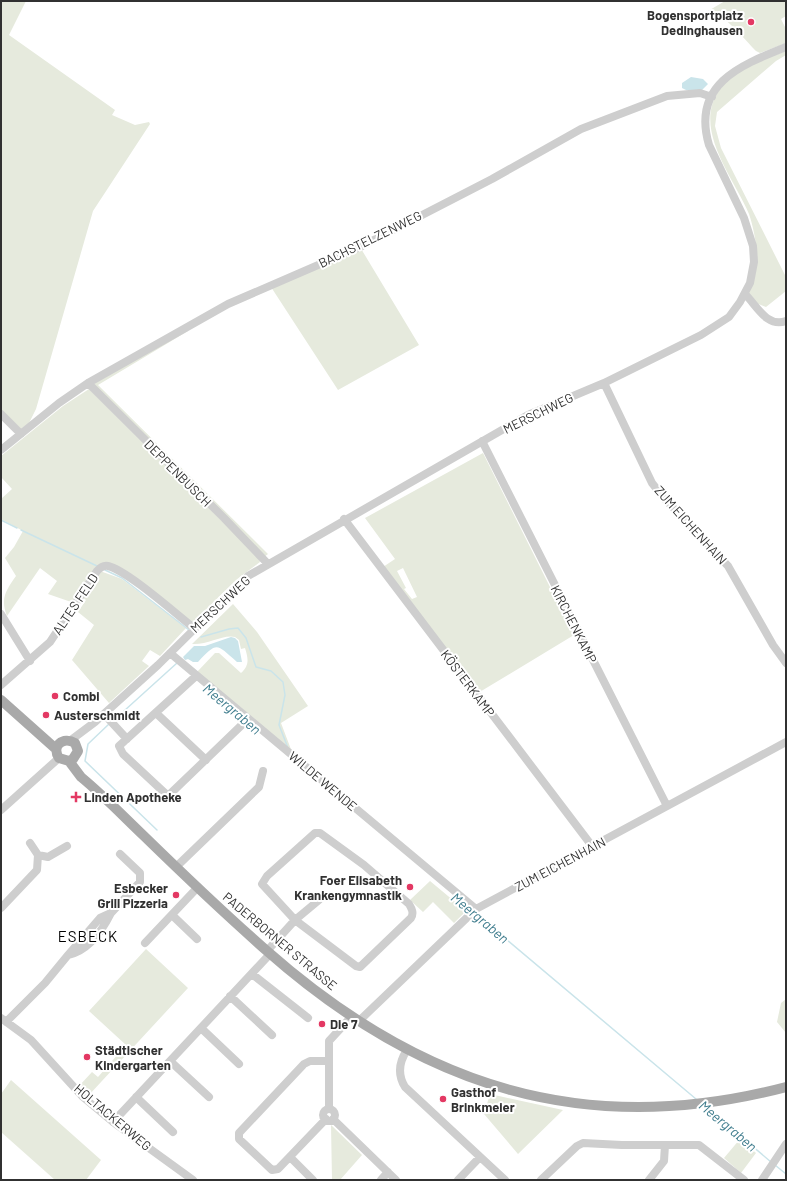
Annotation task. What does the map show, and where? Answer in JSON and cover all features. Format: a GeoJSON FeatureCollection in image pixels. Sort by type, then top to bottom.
{"type":"FeatureCollection","features":[{"type":"Feature","properties":{"kind":"main road"},"geometry":{"type":"LineString","coordinates":[[1,700],[32,729],[58,750],[73,751]]}},
{"type":"Feature","properties":{"kind":"main road"},"geometry":{"type":"LineString","coordinates":[[58,750],[63,740],[73,751]]}},
{"type":"Feature","properties":{"kind":"main road","name":"PADERBORNER STRASSE"},"geometry":{"type":"LineString","coordinates":[[73,751],[89,784],[269,952],[309,986],[355,1018],[407,1050],[446,1069],[480,1081],[527,1094],[568,1103],[633,1108],[702,1104],[786,1087]]}},
{"type":"Feature","properties":{"kind":"street","name":"MERSCHWEG"},"geometry":{"type":"LineString","coordinates":[[73,751],[95,722],[170,653],[244,580],[268,564],[528,416],[604,383],[714,328],[729,317],[745,294],[753,269],[753,246],[744,218],[707,138],[706,117],[712,97],[723,80],[738,67],[786,47]]}},
{"type":"Feature","properties":{"kind":"street","name":"BACHSTELZENWEG"},"geometry":{"type":"LineString","coordinates":[[1,450],[41,417],[88,383],[228,304],[362,246],[492,179],[581,129],[666,96],[700,93],[712,97]]}},
{"type":"Feature","properties":{"kind":"street"},"geometry":{"type":"LineString","coordinates":[[745,294],[766,318],[772,322],[780,324],[786,321]]}},
{"type":"Feature","properties":{"kind":"street","name":"DEPPENBUSCH"},"geometry":{"type":"LineString","coordinates":[[88,383],[224,518],[268,564]]}},
{"type":"Feature","properties":{"kind":"street","name":"ZUM EICHENHAIN"},"geometry":{"type":"LineString","coordinates":[[604,383],[652,483],[663,497],[728,566],[773,645],[786,663]]}},
{"type":"Feature","properties":{"kind":"street"},"geometry":{"type":"LineString","coordinates":[[1,414],[21,434]]}},
{"type":"Feature","properties":{"kind":"street","name":"KIRCHENKAMP"},"geometry":{"type":"LineString","coordinates":[[482,441],[667,806]]}},
{"type":"Feature","properties":{"kind":"street","name":"KÖSTERKAMP"},"geometry":{"type":"LineString","coordinates":[[344,520],[592,846]]}},
{"type":"Feature","properties":{"kind":"street","name":"ALTES FELD"},"geometry":{"type":"LineString","coordinates":[[1,685],[50,642],[96,571],[102,566],[108,566],[124,574],[194,628]]}},
{"type":"Feature","properties":{"kind":"street"},"geometry":{"type":"LineString","coordinates":[[1,614],[30,661]]}},
{"type":"Feature","properties":{"kind":"street","name":"WILDE WENDE"},"geometry":{"type":"LineString","coordinates":[[170,653],[476,909]]}},
{"type":"Feature","properties":{"kind":"street"},"geometry":{"type":"LineString","coordinates":[[196,676],[119,746],[120,750],[167,795],[170,794],[248,719]]}},
{"type":"Feature","properties":{"kind":"street"},"geometry":{"type":"LineString","coordinates":[[156,713],[206,760]]}},
{"type":"Feature","properties":{"kind":"street"},"geometry":{"type":"LineString","coordinates":[[104,714],[127,738]]}},
{"type":"Feature","properties":{"kind":"street","name":"ZUM EICHENHAIN"},"geometry":{"type":"LineString","coordinates":[[329,1119],[324,1112],[330,1109],[329,1041],[476,909],[786,742]]}},
{"type":"Feature","properties":{"kind":"street"},"geometry":{"type":"LineString","coordinates":[[1,809],[58,750]]}},
{"type":"Feature","properties":{"kind":"street"},"geometry":{"type":"LineString","coordinates":[[176,866],[259,787],[263,771]]}},
{"type":"Feature","properties":{"kind":"street"},"geometry":{"type":"LineString","coordinates":[[315,833],[320,833],[364,865],[409,904],[413,914],[412,918],[360,967],[356,966],[295,920],[262,884],[267,876],[315,833]]}},
{"type":"Feature","properties":{"kind":"street"},"geometry":{"type":"LineString","coordinates":[[1,908],[37,870],[38,855],[30,843]]}},
{"type":"Feature","properties":{"kind":"street"},"geometry":{"type":"LineString","coordinates":[[38,855],[48,857],[67,846]]}},
{"type":"Feature","properties":{"kind":"street"},"geometry":{"type":"LineString","coordinates":[[4,1020],[45,983],[68,955],[79,953],[85,949],[106,924],[111,913],[140,882],[140,874],[120,854]]}},
{"type":"Feature","properties":{"kind":"street"},"geometry":{"type":"LineString","coordinates":[[146,943],[198,887]]}},
{"type":"Feature","properties":{"kind":"street"},"geometry":{"type":"LineString","coordinates":[[113,1122],[252,974],[295,920],[319,900]]}},
{"type":"Feature","properties":{"kind":"street"},"geometry":{"type":"LineString","coordinates":[[172,915],[197,939]]}},
{"type":"Feature","properties":{"kind":"street"},"geometry":{"type":"LineString","coordinates":[[252,974],[308,1018]]}},
{"type":"Feature","properties":{"kind":"street"},"geometry":{"type":"LineString","coordinates":[[230,996],[272,1035]]}},
{"type":"Feature","properties":{"kind":"street","name":"HOLTACKERWEG"},"geometry":{"type":"LineString","coordinates":[[4,1020],[31,1040],[83,1097],[113,1122],[193,1180]]}},
{"type":"Feature","properties":{"kind":"street"},"geometry":{"type":"LineString","coordinates":[[201,1028],[239,1064]]}},
{"type":"Feature","properties":{"kind":"street"},"geometry":{"type":"LineString","coordinates":[[407,1050],[401,1062],[399,1074],[406,1087],[506,1180]]}},
{"type":"Feature","properties":{"kind":"street"},"geometry":{"type":"LineString","coordinates":[[170,1061],[209,1097]]}},
{"type":"Feature","properties":{"kind":"street"},"geometry":{"type":"LineString","coordinates":[[329,1061],[310,1061],[304,1064],[239,1133],[239,1139],[272,1170],[278,1169],[329,1119],[396,1180]]}},
{"type":"Feature","properties":{"kind":"street"},"geometry":{"type":"LineString","coordinates":[[136,1098],[173,1132]]}},
{"type":"Feature","properties":{"kind":"street"},"geometry":{"type":"LineString","coordinates":[[541,1180],[580,1143],[699,1145],[744,1180]]}},
{"type":"Feature","properties":{"kind":"street"},"geometry":{"type":"LineString","coordinates":[[762,1180],[786,1144]]}},
{"type":"Feature","properties":{"kind":"street"},"geometry":{"type":"LineString","coordinates":[[649,1180],[660,1168],[664,1160],[665,1145]]}},
{"type":"Feature","properties":{"kind":"street"},"geometry":{"type":"LineString","coordinates":[[290,1157],[314,1180]]}},
{"type":"Feature","properties":{"kind":"street"},"geometry":{"type":"LineString","coordinates":[[458,1180],[480,1157]]}},
{"type":"Feature","properties":{"kind":"street"},"geometry":{"type":"LineString","coordinates":[[381,1180],[388,1172]]}},
{"type":"Feature","properties":{"kind":"shaded area"},"geometry":{"type":"Polygon","coordinates":[[[1,1],[26,1],[9,35],[115,110],[112,115],[135,125],[149,122],[150,124],[93,211],[36,409],[29,423],[21,429],[1,411],[1,1]]]}},
{"type":"Feature","properties":{"kind":"shaded area"},"geometry":{"type":"Polygon","coordinates":[[[725,1],[786,1],[786,16],[781,19],[786,29],[786,43],[760,53],[756,51],[727,21],[708,11],[725,1]]]}},
{"type":"Feature","properties":{"kind":"shaded area"},"geometry":{"type":"Polygon","coordinates":[[[786,51],[786,55],[776,61],[717,112],[715,126],[721,148],[786,277],[786,291],[766,307],[756,303],[748,295],[757,258],[757,249],[752,223],[741,197],[714,143],[710,124],[712,107],[720,89],[736,73],[754,63],[786,51]]]}},
{"type":"Feature","properties":{"kind":"shaded area"},"geometry":{"type":"Polygon","coordinates":[[[360,247],[419,345],[338,390],[271,287],[360,247]]]}},
{"type":"Feature","properties":{"kind":"shaded area"},"geometry":{"type":"Polygon","coordinates":[[[187,329],[188,331],[98,385],[268,554],[264,557],[94,385],[95,381],[187,329]]]}},
{"type":"Feature","properties":{"kind":"shaded area"},"geometry":{"type":"Polygon","coordinates":[[[89,389],[259,558],[260,562],[236,580],[191,624],[107,565],[74,603],[48,594],[57,581],[40,568],[7,616],[4,605],[5,595],[16,576],[5,558],[14,547],[23,531],[1,519],[1,499],[12,489],[1,477],[1,456],[63,406],[89,389]]]}},
{"type":"Feature","properties":{"kind":"shaded area"},"geometry":{"type":"Polygon","coordinates":[[[483,453],[574,635],[478,693],[383,567],[395,559],[365,518],[483,453]],[[403,568],[397,571],[406,588],[404,589],[412,599],[417,597],[403,568]]]}},
{"type":"Feature","properties":{"kind":"shaded area"},"geometry":{"type":"Polygon","coordinates":[[[100,571],[122,579],[186,628],[160,656],[150,650],[142,661],[149,666],[109,703],[72,660],[94,625],[78,612],[86,600],[82,597],[100,571]]]}},
{"type":"Feature","properties":{"kind":"shaded area"},"geometry":{"type":"Polygon","coordinates":[[[233,604],[257,632],[308,706],[281,723],[292,752],[197,672],[215,653],[219,653],[241,673],[246,667],[247,658],[245,648],[241,649],[239,640],[235,637],[230,636],[204,643],[192,644],[233,604]]]}},
{"type":"Feature","properties":{"kind":"shaded area"},"geometry":{"type":"Polygon","coordinates":[[[430,881],[466,911],[454,923],[433,902],[423,912],[410,900],[430,881]]]}},
{"type":"Feature","properties":{"kind":"shaded area"},"geometry":{"type":"Polygon","coordinates":[[[146,949],[188,988],[89,1095],[79,1086],[92,1072],[98,1077],[126,1045],[89,1011],[146,949]]]}},
{"type":"Feature","properties":{"kind":"shaded area"},"geometry":{"type":"Polygon","coordinates":[[[786,999],[786,1033],[777,1022],[781,1003],[786,999]]]}},
{"type":"Feature","properties":{"kind":"shaded area"},"geometry":{"type":"Polygon","coordinates":[[[11,1080],[101,1160],[86,1180],[55,1180],[1,1132],[1,1094],[11,1080]]]}},
{"type":"Feature","properties":{"kind":"shaded area"},"geometry":{"type":"Polygon","coordinates":[[[490,1094],[563,1110],[518,1154],[484,1114],[490,1094]]]}},
{"type":"Feature","properties":{"kind":"shaded area"},"geometry":{"type":"Polygon","coordinates":[[[331,1125],[362,1155],[340,1180],[332,1180],[331,1125]]]}},
{"type":"Feature","properties":{"kind":"shaded area"},"geometry":{"type":"Polygon","coordinates":[[[740,1139],[756,1153],[741,1173],[724,1158],[740,1139]]]}},
{"type":"Feature","properties":{"kind":"water"},"geometry":{"type":"Polygon","coordinates":[[[691,77],[703,79],[708,84],[702,90],[686,90],[682,88],[682,83],[691,77]]]}},
{"type":"Feature","properties":{"kind":"water"},"geometry":{"type":"Polygon","coordinates":[[[231,637],[238,641],[242,662],[237,662],[225,651],[217,647],[198,662],[193,662],[188,659],[185,660],[183,657],[194,646],[205,646],[231,637]]]}},
{"type":"Feature","properties":{"kind":"waterway"},"geometry":{"type":"LineString","coordinates":[[1,520],[17,528]]}},
{"type":"Feature","properties":{"kind":"waterway"},"geometry":{"type":"LineString","coordinates":[[21,530],[97,566]]}},
{"type":"Feature","properties":{"kind":"waterway"},"geometry":{"type":"LineString","coordinates":[[105,570],[122,578],[189,630]]}},
{"type":"Feature","properties":{"kind":"waterway"},"geometry":{"type":"LineString","coordinates":[[201,637],[238,628],[246,638],[256,667],[271,671],[283,682],[285,695],[279,725],[288,748]]}},
{"type":"Feature","properties":{"kind":"waterway"},"geometry":{"type":"LineString","coordinates":[[114,720],[177,663]]}},
{"type":"Feature","properties":{"kind":"waterway"},"geometry":{"type":"LineString","coordinates":[[109,724],[88,744],[85,761],[157,830]]}},
{"type":"Feature","properties":{"kind":"waterway","name":"Meergraben"},"geometry":{"type":"LineString","coordinates":[[475,913],[696,1099]]}},
{"type":"Feature","properties":{"kind":"waterway","name":"Meergraben"},"geometry":{"type":"LineString","coordinates":[[705,1106],[771,1162]]}},
{"type":"Feature","properties":{"kind":"waterway","name":"Meergraben"},"geometry":{"type":"LineString","coordinates":[[775,1165],[786,1174]]}},
{"type":"Feature","properties":{"kind":"place","name":"Bogensportplatz Dedinghausen"},"geometry":{"type":"Point","coordinates":[751,22]}},
{"type":"Feature","properties":{"kind":"place","name":"Combi"},"geometry":{"type":"Point","coordinates":[55,696]}},
{"type":"Feature","properties":{"kind":"place","name":"Austerschmidt"},"geometry":{"type":"Point","coordinates":[46,715]}},
{"type":"Feature","properties":{"kind":"place","name":"Linden Apotheke"},"geometry":{"type":"Point","coordinates":[76,797]}},
{"type":"Feature","properties":{"kind":"place","name":"Foer Elisabeth Krankengymnastik"},"geometry":{"type":"Point","coordinates":[410,887]}},
{"type":"Feature","properties":{"kind":"place","name":"Esbecker Grill Pizzeria"},"geometry":{"type":"Point","coordinates":[176,895]}},
{"type":"Feature","properties":{"kind":"place","name":"Die 7"},"geometry":{"type":"Point","coordinates":[322,1024]}},
{"type":"Feature","properties":{"kind":"place","name":"Städtischer Kindergarten"},"geometry":{"type":"Point","coordinates":[87,1057]}},
{"type":"Feature","properties":{"kind":"place","name":"Gasthof Brinkmeier"},"geometry":{"type":"Point","coordinates":[443,1099]}},
{"type":"Feature","properties":{"kind":"district","name":"ESBECK"},"geometry":{"type":"Point","coordinates":[88,937]}}]}
